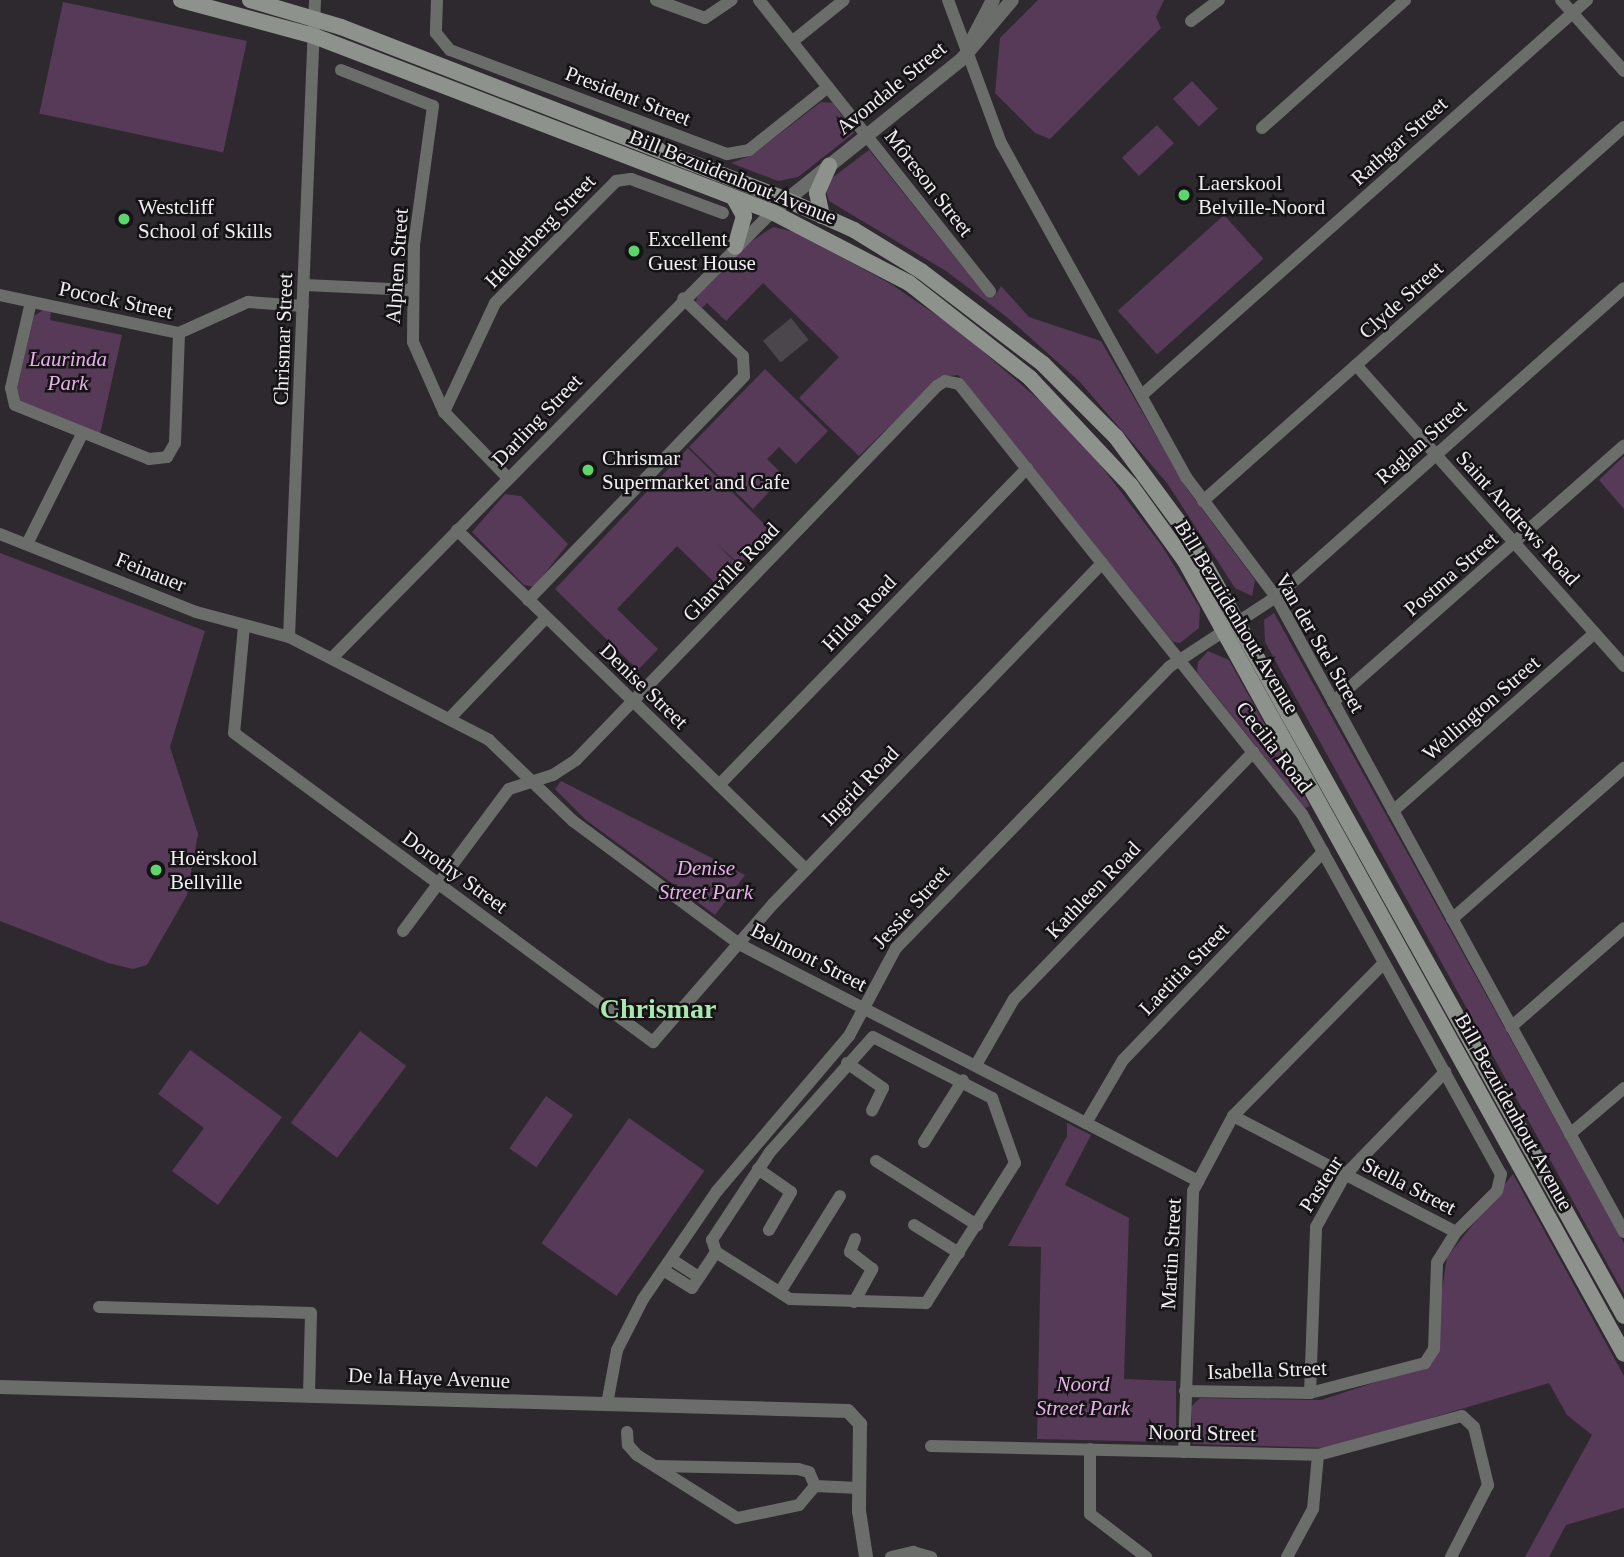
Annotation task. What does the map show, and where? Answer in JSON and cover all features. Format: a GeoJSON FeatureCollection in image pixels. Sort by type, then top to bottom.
{"type":"FeatureCollection","features":[{"type":"Feature","properties":{"kind":"main road","name":"Bill Bezuidenhout Avenue"},"geometry":{"type":"LineString","coordinates":[[181,0],[313,36],[772,212],[909,283],[1030,378],[1131,486],[1226,630],[1622,1347]]}},
{"type":"Feature","properties":{"kind":"main road","name":"Bill Bezuidenhout Avenue"},"geometry":{"type":"LineString","coordinates":[[250,0],[315,19],[787,200],[921,271],[1044,364],[1116,438],[1168,505],[1240,621],[1624,1316]]}},
{"type":"Feature","properties":{"kind":"main road"},"geometry":{"type":"LineString","coordinates":[[821,216],[817,193],[829,166]]}},
{"type":"Feature","properties":{"kind":"main road"},"geometry":{"type":"LineString","coordinates":[[734,198],[744,216],[735,247]]}},
{"type":"Feature","properties":{"kind":"street","name":"Chrismar Street"},"geometry":{"type":"LineString","coordinates":[[289,637],[315,0]]}},
{"type":"Feature","properties":{"kind":"street","name":"President Street"},"geometry":{"type":"LineString","coordinates":[[437,0],[436,33],[450,50],[727,154],[749,150],[828,87]]}},
{"type":"Feature","properties":{"kind":"street"},"geometry":{"type":"LineString","coordinates":[[656,0],[705,18],[732,0]]}},
{"type":"Feature","properties":{"kind":"street","name":"Môreson Street"},"geometry":{"type":"LineString","coordinates":[[759,0],[990,291]]}},
{"type":"Feature","properties":{"kind":"street"},"geometry":{"type":"LineString","coordinates":[[793,41],[844,0]]}},
{"type":"Feature","properties":{"kind":"street","name":"Van der Stel Street"},"geometry":{"type":"LineString","coordinates":[[948,0],[965,55],[1001,143],[1203,501],[1276,597],[1624,1233]]}},
{"type":"Feature","properties":{"kind":"street"},"geometry":{"type":"LineString","coordinates":[[965,55],[993,0]]}},
{"type":"Feature","properties":{"kind":"street","name":"Avondale Street"},"geometry":{"type":"LineString","coordinates":[[772,212],[965,55],[1012,0]]}},
{"type":"Feature","properties":{"kind":"street"},"geometry":{"type":"LineString","coordinates":[[1191,21],[1219,0]]}},
{"type":"Feature","properties":{"kind":"street"},"geometry":{"type":"LineString","coordinates":[[1262,128],[1405,0]]}},
{"type":"Feature","properties":{"kind":"street"},"geometry":{"type":"LineString","coordinates":[[1561,0],[1624,71]]}},
{"type":"Feature","properties":{"kind":"street","name":"Rathgar Street"},"geometry":{"type":"LineString","coordinates":[[1142,396],[1587,0]]}},
{"type":"Feature","properties":{"kind":"street","name":"Alphen Street"},"geometry":{"type":"LineString","coordinates":[[341,70],[428,101],[435,110],[412,290],[412,342],[444,412],[508,478]]}},
{"type":"Feature","properties":{"kind":"street","name":"Clyde Street"},"geometry":{"type":"LineString","coordinates":[[1203,501],[1624,127]]}},
{"type":"Feature","properties":{"kind":"street","name":"Helderberg Street"},"geometry":{"type":"LineString","coordinates":[[444,412],[495,303],[616,181],[631,180],[723,213]]}},
{"type":"Feature","properties":{"kind":"street","name":"Darling Street"},"geometry":{"type":"LineString","coordinates":[[332,658],[682,298],[772,212]]}},
{"type":"Feature","properties":{"kind":"street"},"geometry":{"type":"LineString","coordinates":[[304,285],[412,290]]}},
{"type":"Feature","properties":{"kind":"street","name":"Raglan Street"},"geometry":{"type":"LineString","coordinates":[[1226,630],[1276,597],[1624,288]]}},
{"type":"Feature","properties":{"kind":"street","name":"Pocock Street"},"geometry":{"type":"LineString","coordinates":[[0,295],[179,333],[248,302],[303,306]]}},
{"type":"Feature","properties":{"kind":"street"},"geometry":{"type":"LineString","coordinates":[[528,600],[744,376],[743,356],[682,298]]}},
{"type":"Feature","properties":{"kind":"street"},"geometry":{"type":"LineString","coordinates":[[31,302],[11,397],[22,410],[149,459],[171,453],[179,333]]}},
{"type":"Feature","properties":{"kind":"street","name":"Saint Andrews Road"},"geometry":{"type":"LineString","coordinates":[[1356,365],[1624,666]]}},
{"type":"Feature","properties":{"kind":"street","name":"Cecilia Road"},"geometry":{"type":"LineString","coordinates":[[950,381],[962,387],[1302,814],[1445,1072],[1501,1182],[1455,1232]]}},
{"type":"Feature","properties":{"kind":"street","name":"Glanville Road"},"geometry":{"type":"LineString","coordinates":[[403,931],[502,796],[520,781],[533,779],[576,760],[937,386],[950,381]]}},
{"type":"Feature","properties":{"kind":"street"},"geometry":{"type":"LineString","coordinates":[[27,544],[82,434]]}},
{"type":"Feature","properties":{"kind":"street","name":"Postma Street"},"geometry":{"type":"LineString","coordinates":[[1333,702],[1624,445]]}},
{"type":"Feature","properties":{"kind":"street","name":"Hilda Road"},"geometry":{"type":"LineString","coordinates":[[719,785],[1027,468]]}},
{"type":"Feature","properties":{"kind":"street","name":"Denise Street"},"geometry":{"type":"LineString","coordinates":[[457,530],[806,869]]}},
{"type":"Feature","properties":{"kind":"street","name":"Feinauer"},"geometry":{"type":"LineString","coordinates":[[0,534],[244,625],[289,637]]}},
{"type":"Feature","properties":{"kind":"street","name":"Ingrid Road"},"geometry":{"type":"LineString","coordinates":[[653,1042],[806,869],[1102,563]]}},
{"type":"Feature","properties":{"kind":"street"},"geometry":{"type":"LineString","coordinates":[[449,719],[547,618]]}},
{"type":"Feature","properties":{"kind":"street","name":"Dorothy Street"},"geometry":{"type":"LineString","coordinates":[[244,625],[234,733],[653,1042]]}},
{"type":"Feature","properties":{"kind":"street","name":"Jessie Street"},"geometry":{"type":"LineString","coordinates":[[607,1404],[627,1325],[675,1270],[718,1191],[849,1036],[896,948],[1179,659],[1226,630]]}},
{"type":"Feature","properties":{"kind":"street","name":"Wellington Street"},"geometry":{"type":"LineString","coordinates":[[1393,811],[1595,634]]}},
{"type":"Feature","properties":{"kind":"street","name":"Belmont Street"},"geometry":{"type":"LineString","coordinates":[[289,637],[502,748],[573,821],[739,944],[1198,1181]]}},
{"type":"Feature","properties":{"kind":"street","name":"Kathleen Road"},"geometry":{"type":"LineString","coordinates":[[975,1065],[1014,999],[1253,752]]}},
{"type":"Feature","properties":{"kind":"street"},"geometry":{"type":"LineString","coordinates":[[1452,919],[1624,768]]}},
{"type":"Feature","properties":{"kind":"street","name":"Laetitia Street"},"geometry":{"type":"LineString","coordinates":[[1086,1123],[1123,1060],[1323,852]]}},
{"type":"Feature","properties":{"kind":"street"},"geometry":{"type":"LineString","coordinates":[[1511,1027],[1624,928]]}},
{"type":"Feature","properties":{"kind":"street","name":"Martin Street"},"geometry":{"type":"LineString","coordinates":[[1184,1452],[1189,1208],[1198,1181],[1233,1116],[1384,963]]}},
{"type":"Feature","properties":{"kind":"street"},"geometry":{"type":"LineString","coordinates":[[879,1037],[963,1080],[992,1098],[1016,1155],[959,1253],[926,1303],[803,1302],[780,1292],[716,1252],[712,1240],[758,1169],[847,1063],[868,1040],[879,1037]]}},
{"type":"Feature","properties":{"kind":"street"},"geometry":{"type":"LineString","coordinates":[[847,1063],[881,1085],[872,1111]]}},
{"type":"Feature","properties":{"kind":"street","name":"Pasteur"},"geometry":{"type":"LineString","coordinates":[[1310,1393],[1314,1236],[1345,1175],[1445,1072]]}},
{"type":"Feature","properties":{"kind":"street"},"geometry":{"type":"LineString","coordinates":[[924,1142],[963,1080]]}},
{"type":"Feature","properties":{"kind":"street"},"geometry":{"type":"LineString","coordinates":[[1570,1135],[1624,1087]]}},
{"type":"Feature","properties":{"kind":"street","name":"Stella Street"},"geometry":{"type":"LineString","coordinates":[[1233,1116],[1455,1232]]}},
{"type":"Feature","properties":{"kind":"street"},"geometry":{"type":"LineString","coordinates":[[876,1161],[976,1225]]}},
{"type":"Feature","properties":{"kind":"street"},"geometry":{"type":"LineString","coordinates":[[758,1169],[791,1192],[769,1230]]}},
{"type":"Feature","properties":{"kind":"street"},"geometry":{"type":"LineString","coordinates":[[780,1292],[841,1196]]}},
{"type":"Feature","properties":{"kind":"street"},"geometry":{"type":"LineString","coordinates":[[914,1225],[959,1253]]}},
{"type":"Feature","properties":{"kind":"street","name":"Isabella Street"},"geometry":{"type":"LineString","coordinates":[[1185,1391],[1310,1393],[1429,1359],[1435,1268],[1455,1232]]}},
{"type":"Feature","properties":{"kind":"street"},"geometry":{"type":"LineString","coordinates":[[854,1302],[873,1269],[850,1252],[856,1239]]}},
{"type":"Feature","properties":{"kind":"street"},"geometry":{"type":"LineString","coordinates":[[675,1270],[696,1283],[716,1252]]}},
{"type":"Feature","properties":{"kind":"street"},"geometry":{"type":"LineString","coordinates":[[99,1307],[312,1313],[309,1396]]}},
{"type":"Feature","properties":{"kind":"street","name":"De la Haye Avenue"},"geometry":{"type":"LineString","coordinates":[[0,1387],[845,1411],[855,1416],[861,1429],[859,1488]]}},
{"type":"Feature","properties":{"kind":"street","name":"Noord Street"},"geometry":{"type":"LineString","coordinates":[[931,1446],[1318,1455],[1467,1417],[1474,1427],[1488,1485],[1451,1557]]}},
{"type":"Feature","properties":{"kind":"street"},"geometry":{"type":"LineString","coordinates":[[628,1432],[631,1450],[724,1512],[746,1519],[799,1505],[815,1486]]}},
{"type":"Feature","properties":{"kind":"street"},"geometry":{"type":"LineString","coordinates":[[1090,1449],[1090,1514],[1146,1557]]}},
{"type":"Feature","properties":{"kind":"street"},"geometry":{"type":"LineString","coordinates":[[1287,1557],[1313,1509],[1318,1455]]}},
{"type":"Feature","properties":{"kind":"street"},"geometry":{"type":"LineString","coordinates":[[655,1466],[805,1470],[815,1486]]}},
{"type":"Feature","properties":{"kind":"street"},"geometry":{"type":"LineString","coordinates":[[815,1486],[859,1488],[866,1557]]}},
{"type":"Feature","properties":{"kind":"street"},"geometry":{"type":"LineString","coordinates":[[891,1557],[914,1552],[931,1557]]}},
{"type":"Feature","properties":{"kind":"green space"},"geometry":{"type":"Polygon","coordinates":[[[1038,0],[1164,0],[1156,17],[1161,28],[1050,139],[1035,133],[995,93],[1000,38],[1038,0]]]}},
{"type":"Feature","properties":{"kind":"green space"},"geometry":{"type":"Polygon","coordinates":[[[63,2],[247,41],[223,153],[39,114],[63,2]]]}},
{"type":"Feature","properties":{"kind":"green space"},"geometry":{"type":"Polygon","coordinates":[[[1192,81],[1218,109],[1199,127],[1173,99],[1192,81]]]}},
{"type":"Feature","properties":{"kind":"green space"},"geometry":{"type":"Polygon","coordinates":[[[821,102],[833,103],[854,133],[798,177],[778,181],[731,163],[752,155],[821,102]]]}},
{"type":"Feature","properties":{"kind":"green space"},"geometry":{"type":"Polygon","coordinates":[[[1157,125],[1174,143],[1139,176],[1122,158],[1157,125]]]}},
{"type":"Feature","properties":{"kind":"green space"},"geometry":{"type":"Polygon","coordinates":[[[869,150],[986,296],[994,297],[1001,286],[1029,317],[1101,341],[1187,489],[1255,580],[1252,596],[1235,588],[1167,483],[1080,382],[1008,318],[946,271],[829,201],[825,188],[832,178],[869,150]]]}},
{"type":"Feature","properties":{"kind":"green space"},"geometry":{"type":"Polygon","coordinates":[[[1224,215],[1263,259],[1157,355],[1118,311],[1224,215]]]}},
{"type":"Feature","properties":{"kind":"green space"},"geometry":{"type":"Polygon","coordinates":[[[773,227],[795,232],[891,284],[958,330],[1045,405],[1096,459],[1162,546],[1200,608],[1199,628],[1180,643],[1173,642],[958,375],[940,377],[859,456],[799,398],[839,357],[763,283],[726,321],[707,303],[702,308],[696,302],[698,292],[737,251],[773,227]]]}},
{"type":"Feature","properties":{"kind":"green space","name":"Laurinda Park"},"geometry":{"type":"Polygon","coordinates":[[[43,310],[51,312],[50,320],[122,335],[100,434],[22,404],[16,393],[34,316],[43,310]]]}},
{"type":"Feature","properties":{"kind":"green space"},"geometry":{"type":"Polygon","coordinates":[[[765,369],[828,431],[796,464],[779,447],[767,459],[784,476],[753,509],[689,447],[765,369]]]}},
{"type":"Feature","properties":{"kind":"green space"},"geometry":{"type":"Polygon","coordinates":[[[688,448],[772,532],[740,565],[715,542],[739,566],[719,587],[677,546],[617,609],[658,649],[638,670],[555,589],[688,448]]]}},
{"type":"Feature","properties":{"kind":"green space"},"geometry":{"type":"Polygon","coordinates":[[[1624,456],[1624,509],[1599,480],[1624,456]]]}},
{"type":"Feature","properties":{"kind":"green space"},"geometry":{"type":"Polygon","coordinates":[[[505,494],[521,496],[568,544],[534,587],[524,585],[472,532],[505,494]]]}},
{"type":"Feature","properties":{"kind":"green space"},"geometry":{"type":"Polygon","coordinates":[[[0,553],[205,631],[170,747],[198,834],[187,895],[147,965],[133,969],[108,963],[0,921],[0,553]]]}},
{"type":"Feature","properties":{"kind":"green space"},"geometry":{"type":"Polygon","coordinates":[[[1274,613],[1624,1243],[1624,1294],[1265,642],[1264,620],[1274,613]]]}},
{"type":"Feature","properties":{"kind":"green space"},"geometry":{"type":"Polygon","coordinates":[[[1208,651],[1229,660],[1310,806],[1305,808],[1197,672],[1198,662],[1208,651]]]}},
{"type":"Feature","properties":{"kind":"green space","name":"Denise Street Park"},"geometry":{"type":"Polygon","coordinates":[[[561,781],[745,875],[715,915],[586,820],[555,789],[561,781]]]}},
{"type":"Feature","properties":{"kind":"green space"},"geometry":{"type":"Polygon","coordinates":[[[360,1031],[406,1066],[337,1158],[291,1123],[360,1031]]]}},
{"type":"Feature","properties":{"kind":"green space"},"geometry":{"type":"Polygon","coordinates":[[[190,1050],[282,1117],[218,1205],[172,1171],[204,1128],[158,1094],[190,1050]]]}},
{"type":"Feature","properties":{"kind":"green space"},"geometry":{"type":"Polygon","coordinates":[[[546,1096],[573,1115],[536,1167],[509,1148],[546,1096]]]}},
{"type":"Feature","properties":{"kind":"green space"},"geometry":{"type":"Polygon","coordinates":[[[629,1118],[704,1171],[617,1296],[541,1243],[629,1118]]]}},
{"type":"Feature","properties":{"kind":"green space","name":"Noord Street Park"},"geometry":{"type":"Polygon","coordinates":[[[1067,1123],[1091,1135],[1065,1185],[1129,1218],[1124,1379],[1176,1381],[1176,1435],[1168,1442],[1037,1439],[1041,1247],[1008,1246],[1067,1136],[1067,1123]]]}},
{"type":"Feature","properties":{"kind":"green space"},"geometry":{"type":"Polygon","coordinates":[[[1513,1174],[1624,1376],[1624,1508],[1566,1525],[1549,1557],[1525,1557],[1592,1435],[1567,1415],[1549,1383],[1330,1448],[1193,1444],[1191,1407],[1200,1398],[1321,1400],[1431,1364],[1447,1257],[1513,1174]]]}},
{"type":"Feature","properties":{"kind":"building"},"geometry":{"type":"Polygon","coordinates":[[[791,318],[809,340],[781,362],[763,341],[791,318]]]}},
{"type":"Feature","properties":{"kind":"place","name":"Laerskool Belville-Noord"},"geometry":{"type":"Point","coordinates":[1184,195]}},
{"type":"Feature","properties":{"kind":"place","name":"Westcliff School of Skills"},"geometry":{"type":"Point","coordinates":[124,219]}},
{"type":"Feature","properties":{"kind":"place","name":"Excellent Guest House"},"geometry":{"type":"Point","coordinates":[634,251]}},
{"type":"Feature","properties":{"kind":"place","name":"Chrismar Supermarket and Cafe"},"geometry":{"type":"Point","coordinates":[588,470]}},
{"type":"Feature","properties":{"kind":"place","name":"Hoërskool Bellville"},"geometry":{"type":"Point","coordinates":[156,870]}},
{"type":"Feature","properties":{"kind":"district","name":"Chrismar"},"geometry":{"type":"Point","coordinates":[658,1009]}}]}
